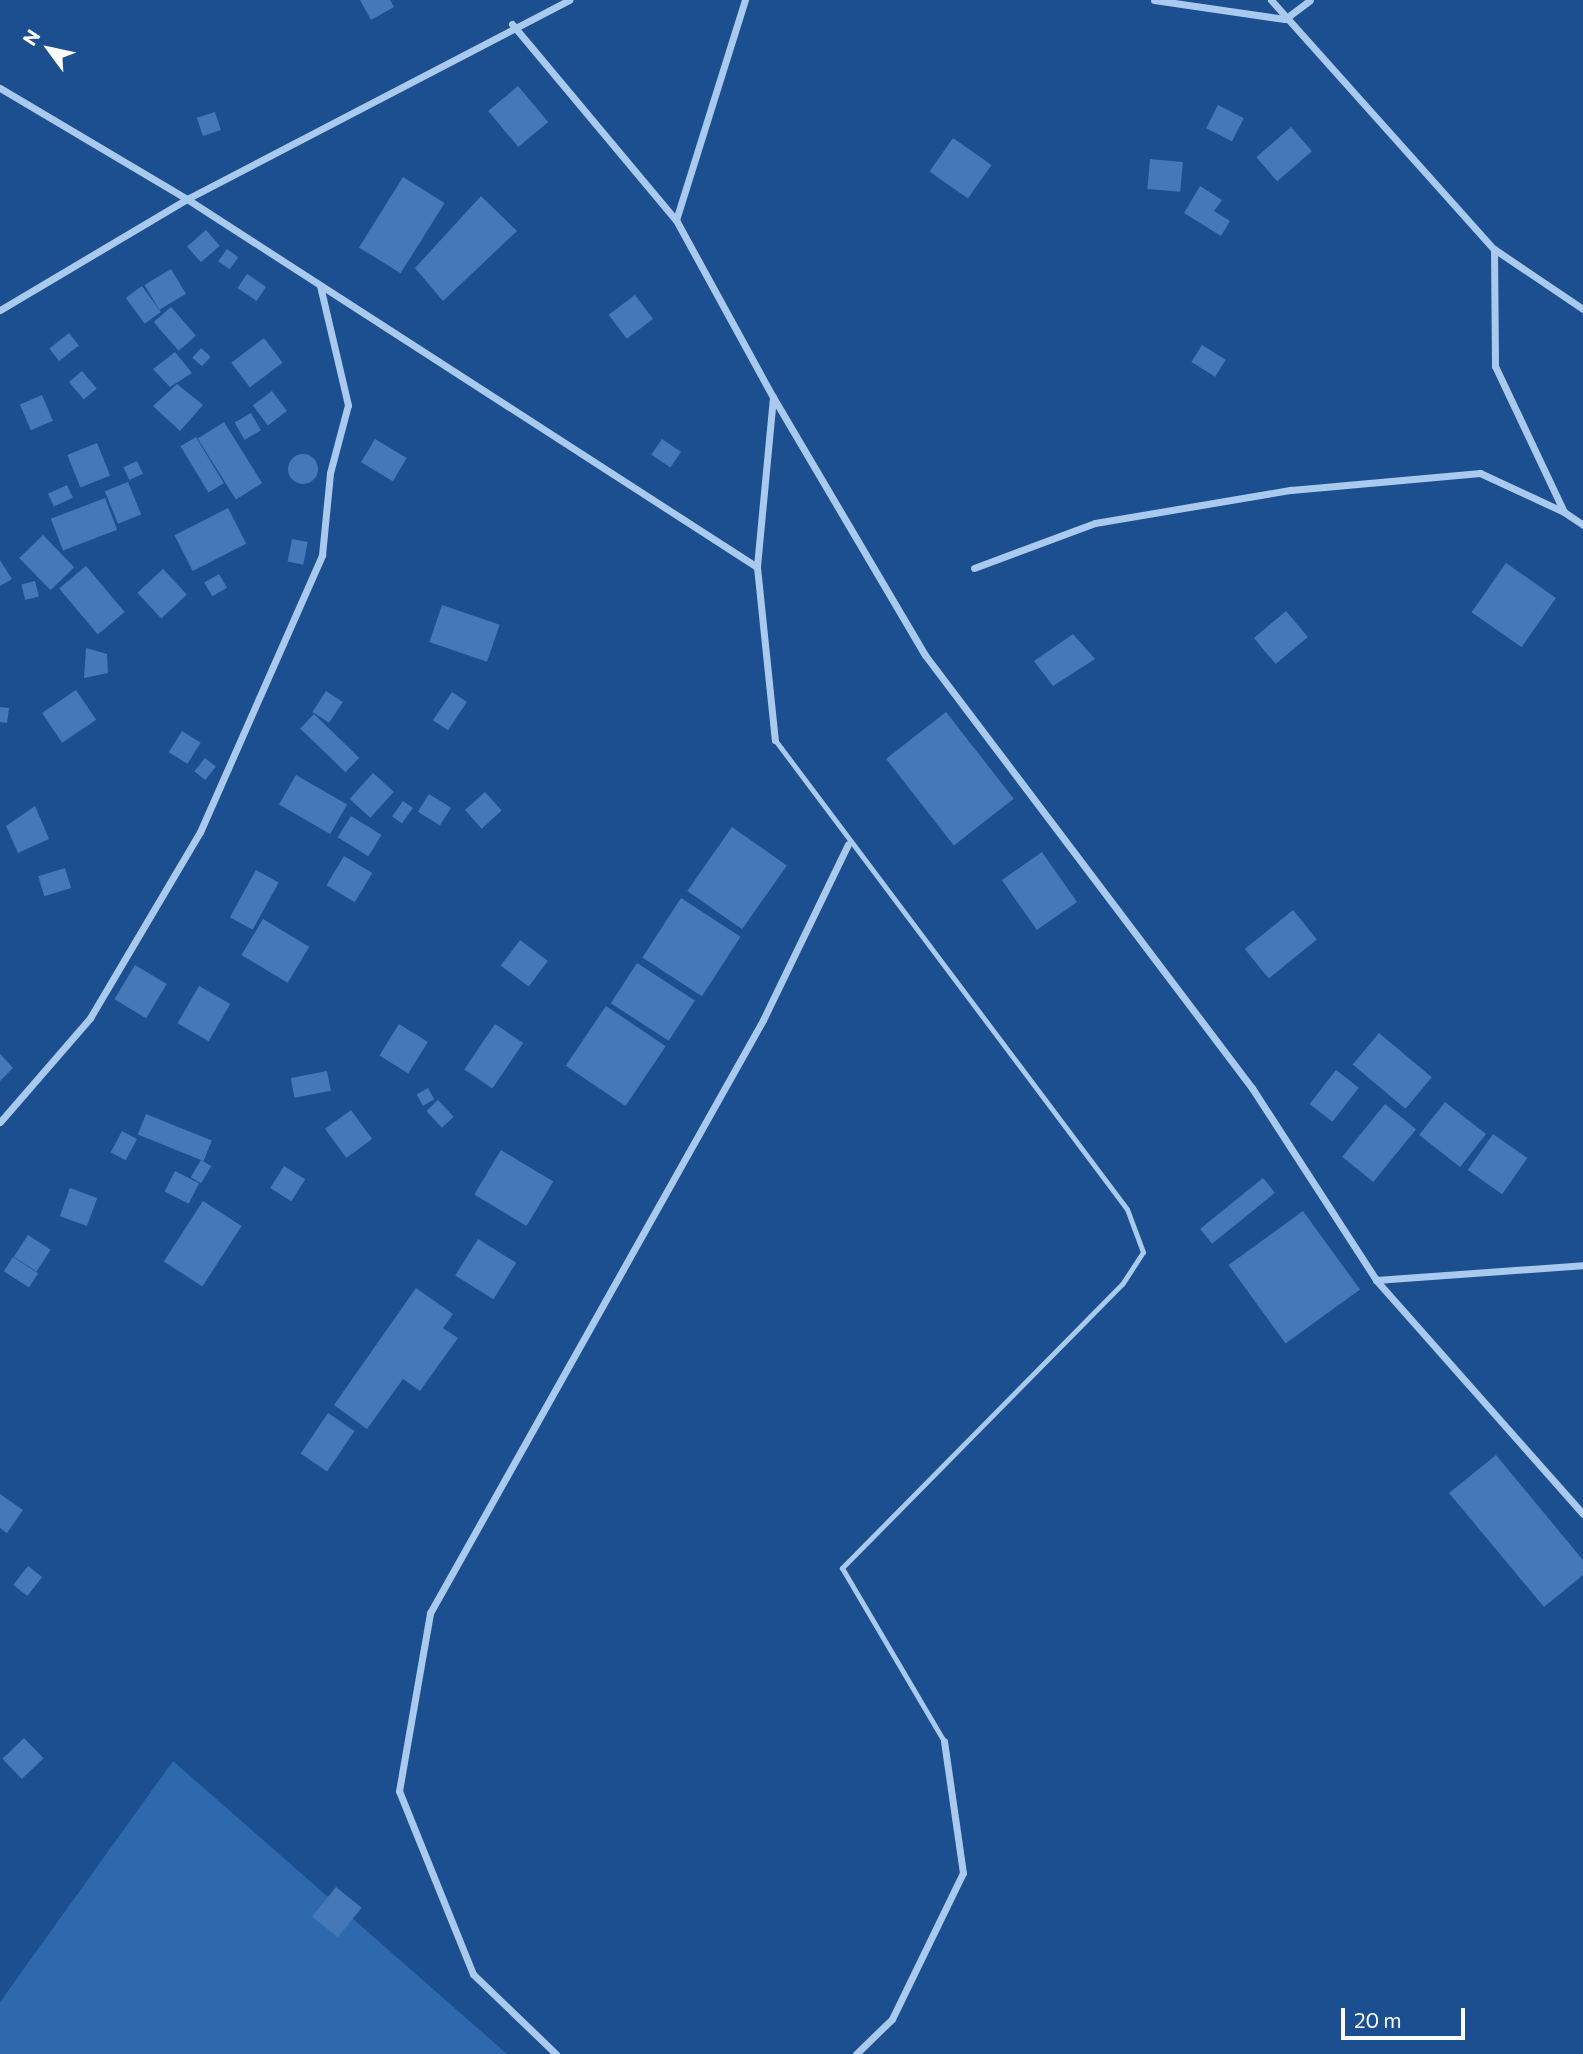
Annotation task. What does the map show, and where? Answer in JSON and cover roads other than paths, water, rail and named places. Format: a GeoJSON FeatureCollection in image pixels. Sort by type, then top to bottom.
{"type":"FeatureCollection","features":[{"type":"Feature","properties":{"kind":"street"},"geometry":{"type":"LineString","coordinates":[[0,310],[187,199],[512,24],[569,0]]}},
{"type":"Feature","properties":{"kind":"street"},"geometry":{"type":"LineString","coordinates":[[676,220],[745,0]]}},
{"type":"Feature","properties":{"kind":"street"},"geometry":{"type":"LineString","coordinates":[[1154,0],[1285,19],[1310,0]]}},
{"type":"Feature","properties":{"kind":"street"},"geometry":{"type":"LineString","coordinates":[[1271,0],[1285,19],[1494,249],[1583,309]]}},
{"type":"Feature","properties":{"kind":"street"},"geometry":{"type":"LineString","coordinates":[[512,24],[676,220],[773,397],[925,655],[1252,1088],[1376,1280],[1583,1514]]}},
{"type":"Feature","properties":{"kind":"street"},"geometry":{"type":"LineString","coordinates":[[0,88],[187,199],[757,568]]}},
{"type":"Feature","properties":{"kind":"street"},"geometry":{"type":"LineString","coordinates":[[1494,249],[1494,366],[1564,512]]}},
{"type":"Feature","properties":{"kind":"street"},"geometry":{"type":"LineString","coordinates":[[0,1122],[90,1018],[200,832],[322,555],[330,473],[348,405],[320,286]]}},
{"type":"Feature","properties":{"kind":"street"},"geometry":{"type":"LineString","coordinates":[[773,397],[757,568],[775,740]]}},
{"type":"Feature","properties":{"kind":"street"},"geometry":{"type":"LineString","coordinates":[[974,568],[1095,523],[1291,490],[1480,473],[1564,512],[1583,525]]}},
{"type":"Feature","properties":{"kind":"street"},"geometry":{"type":"LineString","coordinates":[[556,2054],[472,1974],[399,1791],[430,1613],[762,1020],[848,844]]}},
{"type":"Feature","properties":{"kind":"street"},"geometry":{"type":"LineString","coordinates":[[1376,1280],[1583,1265]]}},
{"type":"Feature","properties":{"kind":"street"},"geometry":{"type":"LineString","coordinates":[[856,2054],[892,2019],[963,1873],[944,1741]]}},
{"type":"Feature","properties":{"kind":"lane"},"geometry":{"type":"LineString","coordinates":[[775,740],[848,844],[1127,1209],[1143,1252],[1122,1284],[842,1568],[944,1741]]}}]}
